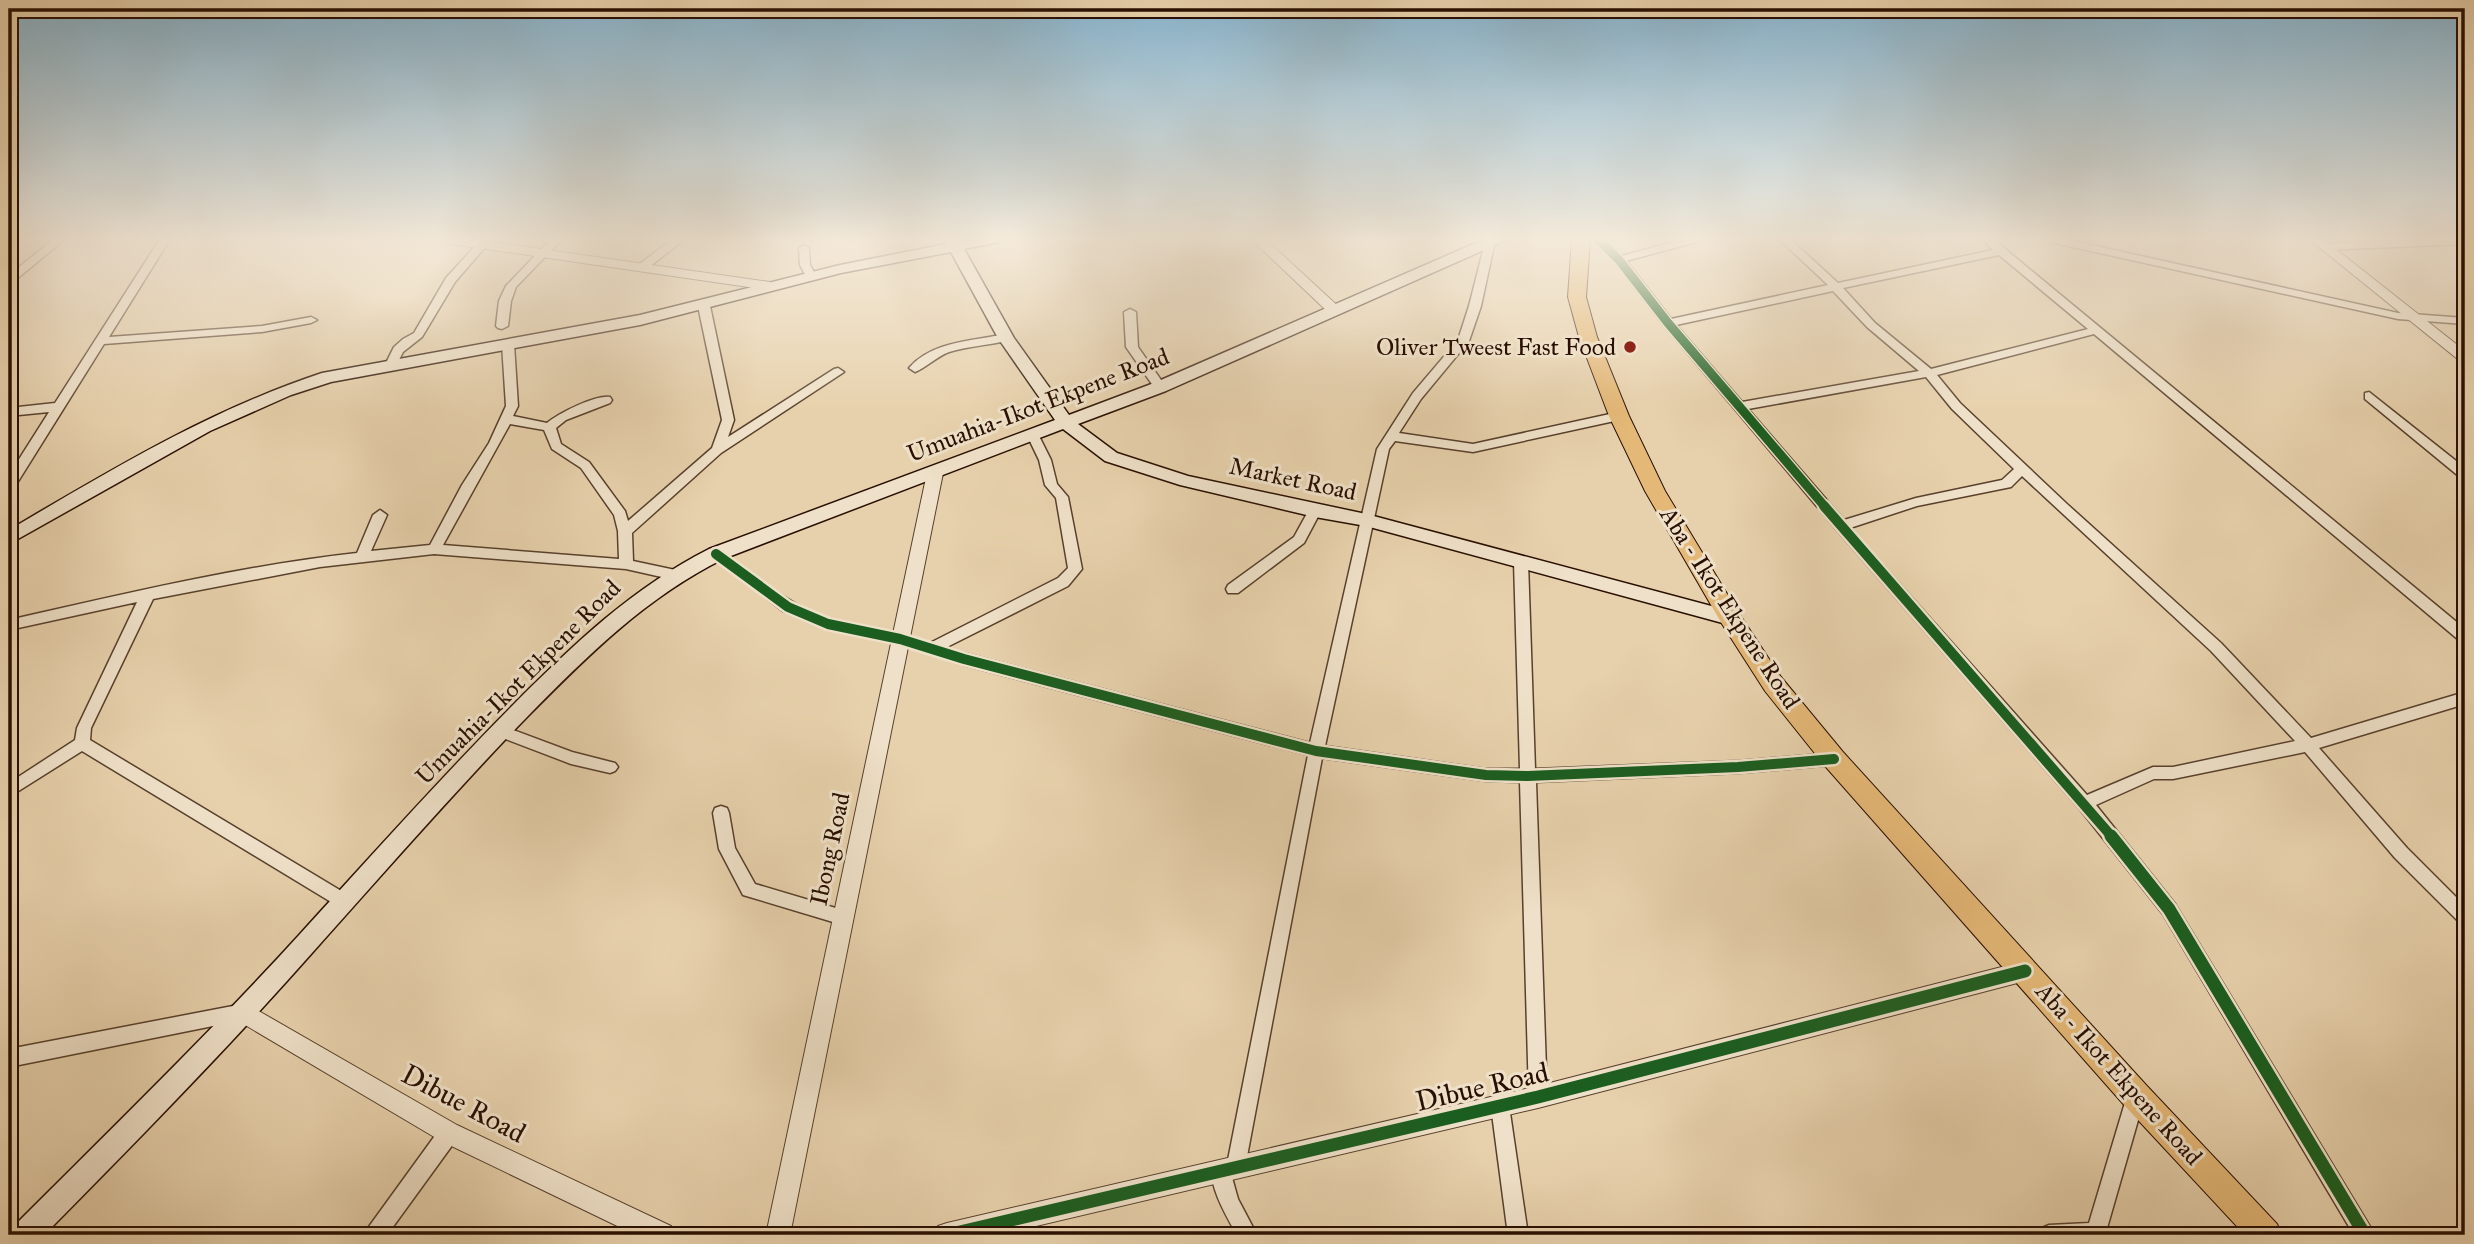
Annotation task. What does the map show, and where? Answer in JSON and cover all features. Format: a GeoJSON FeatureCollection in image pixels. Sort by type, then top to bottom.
{"type":"FeatureCollection","features":[{"type":"Feature","properties":{"kind":"highway","name":"Aba - Ikot Ekpene Road"},"geometry":{"type":"LineString","coordinates":[[1577,297],[1588,337],[1619,416],[1655,491],[1730,618],[1773,684],[1834,759],[2136,1096],[2266,1235]]}},
{"type":"Feature","properties":{"kind":"main road"},"geometry":{"type":"LineString","coordinates":[[9,538],[232,411],[284,389],[328,376],[640,320],[734,297]]}},
{"type":"Feature","properties":{"kind":"main road","name":"Market Road"},"geometry":{"type":"LineString","coordinates":[[983,297],[1006,338],[1049,403],[1066,423],[1111,457],[1141,468],[1315,511],[1366,520],[1730,618]]}},
{"type":"Feature","properties":{"kind":"main road","name":"Umuahia-Ikot Ekpene Road"},"geometry":{"type":"LineString","coordinates":[[25,1235],[243,1012],[342,900],[500,731],[620,613],[675,575],[716,554],[1160,387],[1364,297]]}},
{"type":"Feature","properties":{"kind":"street"},"geometry":{"type":"LineString","coordinates":[[9,485],[127,297]]}},
{"type":"Feature","properties":{"kind":"street"},"geometry":{"type":"LineString","coordinates":[[391,365],[398,350],[418,335],[440,297]]}},
{"type":"Feature","properties":{"kind":"street"},"geometry":{"type":"LineString","coordinates":[[502,326],[507,297]]}},
{"type":"Feature","properties":{"kind":"street"},"geometry":{"type":"LineString","coordinates":[[1320,297],[1334,310]]}},
{"type":"Feature","properties":{"kind":"street"},"geometry":{"type":"LineString","coordinates":[[1247,1235],[1230,1203],[1228,1169],[1383,449],[1418,396],[1463,341],[1478,297]]}},
{"type":"Feature","properties":{"kind":"street"},"geometry":{"type":"LineString","coordinates":[[1648,297],[1841,526],[2085,803],[2169,909],[2365,1235]]}},
{"type":"Feature","properties":{"kind":"street"},"geometry":{"type":"LineString","coordinates":[[1668,323],[1785,297]]}},
{"type":"Feature","properties":{"kind":"street"},"geometry":{"type":"LineString","coordinates":[[1845,297],[1871,325],[1913,363],[1929,373],[1942,392],[2022,468],[2216,648],[2308,745],[2383,834],[2465,917]]}},
{"type":"Feature","properties":{"kind":"street"},"geometry":{"type":"LineString","coordinates":[[2057,297],[2465,637]]}},
{"type":"Feature","properties":{"kind":"street"},"geometry":{"type":"LineString","coordinates":[[2316,297],[2417,319],[2465,321]]}},
{"type":"Feature","properties":{"kind":"street"},"geometry":{"type":"LineString","coordinates":[[2389,297],[2465,358]]}},
{"type":"Feature","properties":{"kind":"street"},"geometry":{"type":"LineString","coordinates":[[704,306],[728,420],[717,450]]}},
{"type":"Feature","properties":{"kind":"street"},"geometry":{"type":"LineString","coordinates":[[1130,312],[1132,347],[1160,387]]}},
{"type":"Feature","properties":{"kind":"street"},"geometry":{"type":"LineString","coordinates":[[99,341],[262,329],[311,320]]}},
{"type":"Feature","properties":{"kind":"street"},"geometry":{"type":"LineString","coordinates":[[1739,407],[1929,373],[2097,330]]}},
{"type":"Feature","properties":{"kind":"street"},"geometry":{"type":"LineString","coordinates":[[915,368],[924,358],[940,351],[1006,338]]}},
{"type":"Feature","properties":{"kind":"street"},"geometry":{"type":"LineString","coordinates":[[434,549],[512,406],[508,344]]}},
{"type":"Feature","properties":{"kind":"street"},"geometry":{"type":"LineString","coordinates":[[625,531],[717,450],[838,372]]}},
{"type":"Feature","properties":{"kind":"street"},"geometry":{"type":"LineString","coordinates":[[2369,396],[2465,475]]}},
{"type":"Feature","properties":{"kind":"street"},"geometry":{"type":"LineString","coordinates":[[506,419],[549,427],[562,417],[606,400]]}},
{"type":"Feature","properties":{"kind":"street"},"geometry":{"type":"LineString","coordinates":[[9,412],[58,407]]}},
{"type":"Feature","properties":{"kind":"street"},"geometry":{"type":"LineString","coordinates":[[1390,436],[1473,448],[1619,416]]}},
{"type":"Feature","properties":{"kind":"street"},"geometry":{"type":"LineString","coordinates":[[549,427],[556,446],[589,469],[620,514],[625,531],[626,564]]}},
{"type":"Feature","properties":{"kind":"street"},"geometry":{"type":"LineString","coordinates":[[725,431],[741,434]]}},
{"type":"Feature","properties":{"kind":"street"},"geometry":{"type":"LineString","coordinates":[[932,648],[1063,582],[1075,569],[1062,496],[1051,485],[1045,460],[1033,435]]}},
{"type":"Feature","properties":{"kind":"street"},"geometry":{"type":"LineString","coordinates":[[1841,526],[1916,502],[2006,484],[2022,468]]}},
{"type":"Feature","properties":{"kind":"street","name":"Ibong Road"},"geometry":{"type":"LineString","coordinates":[[778,1235],[934,473]]}},
{"type":"Feature","properties":{"kind":"street"},"geometry":{"type":"LineString","coordinates":[[1233,589],[1299,540],[1315,511]]}},
{"type":"Feature","properties":{"kind":"street"},"geometry":{"type":"LineString","coordinates":[[362,557],[380,515]]}},
{"type":"Feature","properties":{"kind":"street"},"geometry":{"type":"LineString","coordinates":[[9,625],[148,594],[320,562],[434,549],[626,564],[675,575]]}},
{"type":"Feature","properties":{"kind":"street"},"geometry":{"type":"LineString","coordinates":[[716,554],[800,613],[828,624],[900,639],[987,665],[1316,751],[1486,775],[1528,776],[1738,767],[1834,759]]}},
{"type":"Feature","properties":{"kind":"street"},"geometry":{"type":"LineString","coordinates":[[1521,562],[1538,1097]]}},
{"type":"Feature","properties":{"kind":"street"},"geometry":{"type":"LineString","coordinates":[[9,791],[82,743],[84,728],[148,594]]}},
{"type":"Feature","properties":{"kind":"street"},"geometry":{"type":"LineString","coordinates":[[2085,803],[2153,773],[2172,773],[2308,745],[2465,698]]}},
{"type":"Feature","properties":{"kind":"street"},"geometry":{"type":"LineString","coordinates":[[500,731],[571,758],[610,767]]}},
{"type":"Feature","properties":{"kind":"street"},"geometry":{"type":"LineString","coordinates":[[82,743],[342,900]]}},
{"type":"Feature","properties":{"kind":"street"},"geometry":{"type":"LineString","coordinates":[[721,813],[727,849],[749,890],[843,917]]}},
{"type":"Feature","properties":{"kind":"street","name":"Dibue Road"},"geometry":{"type":"LineString","coordinates":[[947,1235],[1538,1097],[2025,971]]}},
{"type":"Feature","properties":{"kind":"street"},"geometry":{"type":"LineString","coordinates":[[9,1058],[243,1012]]}},
{"type":"Feature","properties":{"kind":"street","name":"Dibue Road"},"geometry":{"type":"LineString","coordinates":[[243,1012],[449,1133],[662,1235]]}},
{"type":"Feature","properties":{"kind":"street"},"geometry":{"type":"LineString","coordinates":[[2049,1235],[2095,1233],[2136,1096]]}},
{"type":"Feature","properties":{"kind":"street"},"geometry":{"type":"LineString","coordinates":[[1500,1106],[1518,1235]]}},
{"type":"Feature","properties":{"kind":"street"},"geometry":{"type":"LineString","coordinates":[[375,1235],[449,1133]]}},
{"type":"Feature","properties":{"kind":"cycle path"},"geometry":{"type":"LineString","coordinates":[[1648,297],[1841,526],[2085,803],[2169,909],[2365,1235]]}},
{"type":"Feature","properties":{"kind":"cycle path"},"geometry":{"type":"LineString","coordinates":[[716,554],[788,607],[828,624],[900,639],[964,659],[1316,751],[1486,775],[1528,776],[1738,767],[1834,759]]}},
{"type":"Feature","properties":{"kind":"cycle path"},"geometry":{"type":"LineString","coordinates":[[947,1235],[1538,1097],[2025,971]]}},
{"type":"Feature","properties":{"kind":"place","name":"Oliver Tweest Fast Food"},"geometry":{"type":"Point","coordinates":[1630,347]}}]}
